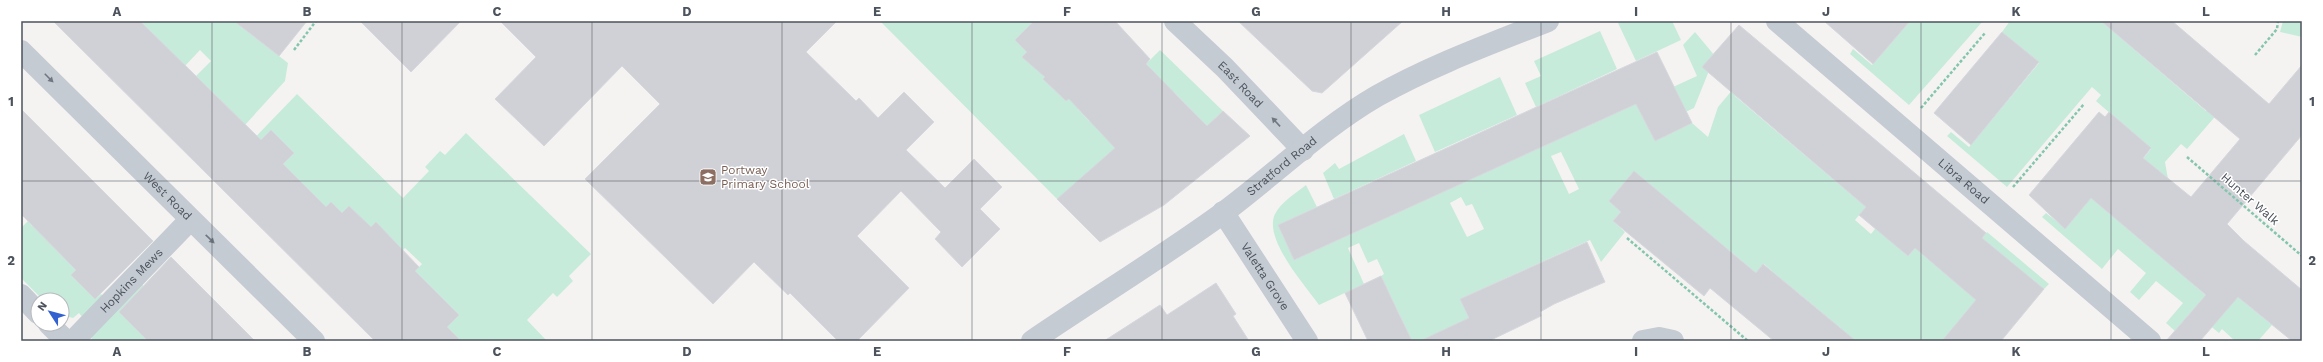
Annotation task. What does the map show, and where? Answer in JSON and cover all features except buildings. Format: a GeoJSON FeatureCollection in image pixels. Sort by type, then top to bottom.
{"type":"FeatureCollection","features":[{"type":"Feature","properties":{"kind":"street","name":"East Road"},"geometry":{"type":"LineString","coordinates":[[1175,21],[1225,68],[1303,150]]}},
{"type":"Feature","properties":{"kind":"street","name":"Stratford Road"},"geometry":{"type":"LineString","coordinates":[[1032,341],[1167,252],[1223,212],[1375,97],[1418,74],[1463,53],[1548,21]]}},
{"type":"Feature","properties":{"kind":"street","name":"Libra Road"},"geometry":{"type":"LineString","coordinates":[[1777,21],[2150,341]]}},
{"type":"Feature","properties":{"kind":"street","name":"West Road"},"geometry":{"type":"LineString","coordinates":[[21,51],[190,220],[314,341]]}},
{"type":"Feature","properties":{"kind":"street","name":"Valetta Grove"},"geometry":{"type":"LineString","coordinates":[[1223,212],[1307,341]]}},
{"type":"Feature","properties":{"kind":"street","name":"Hopkins Mews"},"geometry":{"type":"LineString","coordinates":[[73,341],[190,220]]}},
{"type":"Feature","properties":{"kind":"street"},"geometry":{"type":"LineString","coordinates":[[21,295],[30,305]]}},
{"type":"Feature","properties":{"kind":"street"},"geometry":{"type":"LineString","coordinates":[[57,332],[66,341]]}},
{"type":"Feature","properties":{"kind":"street"},"geometry":{"type":"LineString","coordinates":[[1643,341],[1659,338],[1673,341]]}},
{"type":"Feature","properties":{"kind":"path"},"geometry":{"type":"LineString","coordinates":[[294,50],[316,21]]}},
{"type":"Feature","properties":{"kind":"path"},"geometry":{"type":"LineString","coordinates":[[2255,55],[2276,29],[2278,21]]}},
{"type":"Feature","properties":{"kind":"path"},"geometry":{"type":"LineString","coordinates":[[1903,129],[1985,33]]}},
{"type":"Feature","properties":{"kind":"path"},"geometry":{"type":"LineString","coordinates":[[1995,208],[2084,104]]}},
{"type":"Feature","properties":{"kind":"path","name":"Hunter Walk"},"geometry":{"type":"LineString","coordinates":[[2187,157],[2302,256]]}},
{"type":"Feature","properties":{"kind":"path"},"geometry":{"type":"LineString","coordinates":[[1626,238],[1748,341]]}},
{"type":"Feature","properties":{"kind":"green space"},"geometry":{"type":"Polygon","coordinates":[[[144,21],[255,21],[247,31],[288,63],[285,81],[245,125],[196,76],[211,61],[200,50],[169,83],[142,23],[144,21]]]}},
{"type":"Feature","properties":{"kind":"green space"},"geometry":{"type":"Polygon","coordinates":[[[880,21],[1034,21],[1015,40],[1027,52],[1022,57],[1083,39],[1043,79],[1066,101],[1105,62],[1114,74],[1078,109],[1089,121],[1160,50],[1223,111],[1207,126],[1174,92],[1161,103],[1173,114],[1057,199],[880,21]]]}},
{"type":"Feature","properties":{"kind":"green space"},"geometry":{"type":"Polygon","coordinates":[[[1621,21],[1672,21],[1681,40],[1636,61],[1618,23],[1621,21]]]}},
{"type":"Feature","properties":{"kind":"green space"},"geometry":{"type":"Polygon","coordinates":[[[1910,21],[1983,21],[1909,105],[1850,54],[1853,49],[1872,65],[1910,21]]]}},
{"type":"Feature","properties":{"kind":"green space"},"geometry":{"type":"Polygon","coordinates":[[[2010,21],[2101,21],[2206,111],[2213,104],[2220,111],[2187,149],[2181,144],[2165,162],[2168,179],[2208,272],[2195,286],[2209,298],[2221,283],[2272,325],[2258,341],[2235,341],[2222,329],[2219,333],[2192,311],[2175,331],[2166,323],[2183,303],[2156,281],[2139,300],[2130,292],[2146,273],[2118,249],[2102,269],[2042,217],[2046,213],[2065,228],[2119,164],[2131,173],[2151,149],[2096,101],[2101,95],[2092,87],[2007,187],[1947,136],[1951,132],[1969,147],[2039,63],[2002,32],[2010,21]]]}},
{"type":"Feature","properties":{"kind":"green space"},"geometry":{"type":"Polygon","coordinates":[[[2283,21],[2302,21],[2302,37],[2280,32],[2283,21]]]}},
{"type":"Feature","properties":{"kind":"green space"},"geometry":{"type":"Polygon","coordinates":[[[1600,31],[1617,69],[1536,107],[1525,83],[1541,76],[1534,61],[1600,31]]]}},
{"type":"Feature","properties":{"kind":"green space"},"geometry":{"type":"Polygon","coordinates":[[[1695,32],[1715,56],[1694,108],[1649,129],[1655,141],[1692,123],[1708,137],[1718,107],[1734,88],[1764,62],[1735,96],[1866,207],[1855,220],[1871,234],[1882,220],[1892,242],[1908,256],[1915,248],[1949,277],[1987,232],[2049,284],[2044,289],[1942,341],[1855,341],[1796,291],[1778,297],[1788,285],[1764,264],[1756,273],[1729,250],[1719,262],[1634,171],[1609,201],[1621,212],[1613,221],[1625,232],[1601,262],[1590,240],[1460,299],[1470,321],[1420,341],[1412,341],[1381,276],[1384,274],[1377,259],[1368,263],[1359,243],[1348,248],[1364,284],[1319,305],[1280,249],[1275,236],[1273,224],[1275,214],[1285,202],[1306,185],[1317,207],[1278,225],[1294,260],[1697,76],[1683,45],[1695,32]],[[1561,152],[1551,156],[1569,194],[1579,189],[1561,152]],[[1461,197],[1450,203],[1467,237],[1484,229],[1472,204],[1466,206],[1461,197]]]}},
{"type":"Feature","properties":{"kind":"green space"},"geometry":{"type":"Polygon","coordinates":[[[1500,77],[1517,115],[1435,152],[1419,115],[1500,77]]]}},
{"type":"Feature","properties":{"kind":"green space"},"geometry":{"type":"Polygon","coordinates":[[[297,94],[403,198],[429,171],[425,167],[440,151],[445,155],[466,133],[591,254],[569,276],[573,281],[557,297],[553,293],[527,320],[547,341],[433,341],[459,315],[437,293],[410,320],[413,273],[422,264],[405,248],[372,282],[376,223],[344,254],[360,217],[349,206],[342,213],[311,222],[301,212],[316,197],[293,174],[268,180],[294,153],[271,130],[245,156],[241,152],[297,94]]]}},
{"type":"Feature","properties":{"kind":"green space"},"geometry":{"type":"Polygon","coordinates":[[[1404,134],[1416,161],[1334,199],[1323,173],[1335,163],[1339,169],[1404,134]]]}},
{"type":"Feature","properties":{"kind":"green space"},"geometry":{"type":"Polygon","coordinates":[[[59,199],[71,211],[44,237],[65,259],[103,243],[71,275],[95,299],[101,294],[103,296],[83,318],[79,313],[73,318],[70,317],[70,292],[35,292],[21,278],[21,228],[28,221],[32,226],[59,199]]]}},
{"type":"Feature","properties":{"kind":"green space"},"geometry":{"type":"Polygon","coordinates":[[[141,283],[145,288],[157,341],[91,341],[93,332],[141,283]]]}},
{"type":"Feature","properties":{"kind":"place","name":"Portway Primary School"},"geometry":{"type":"Point","coordinates":[708,177]}}]}
